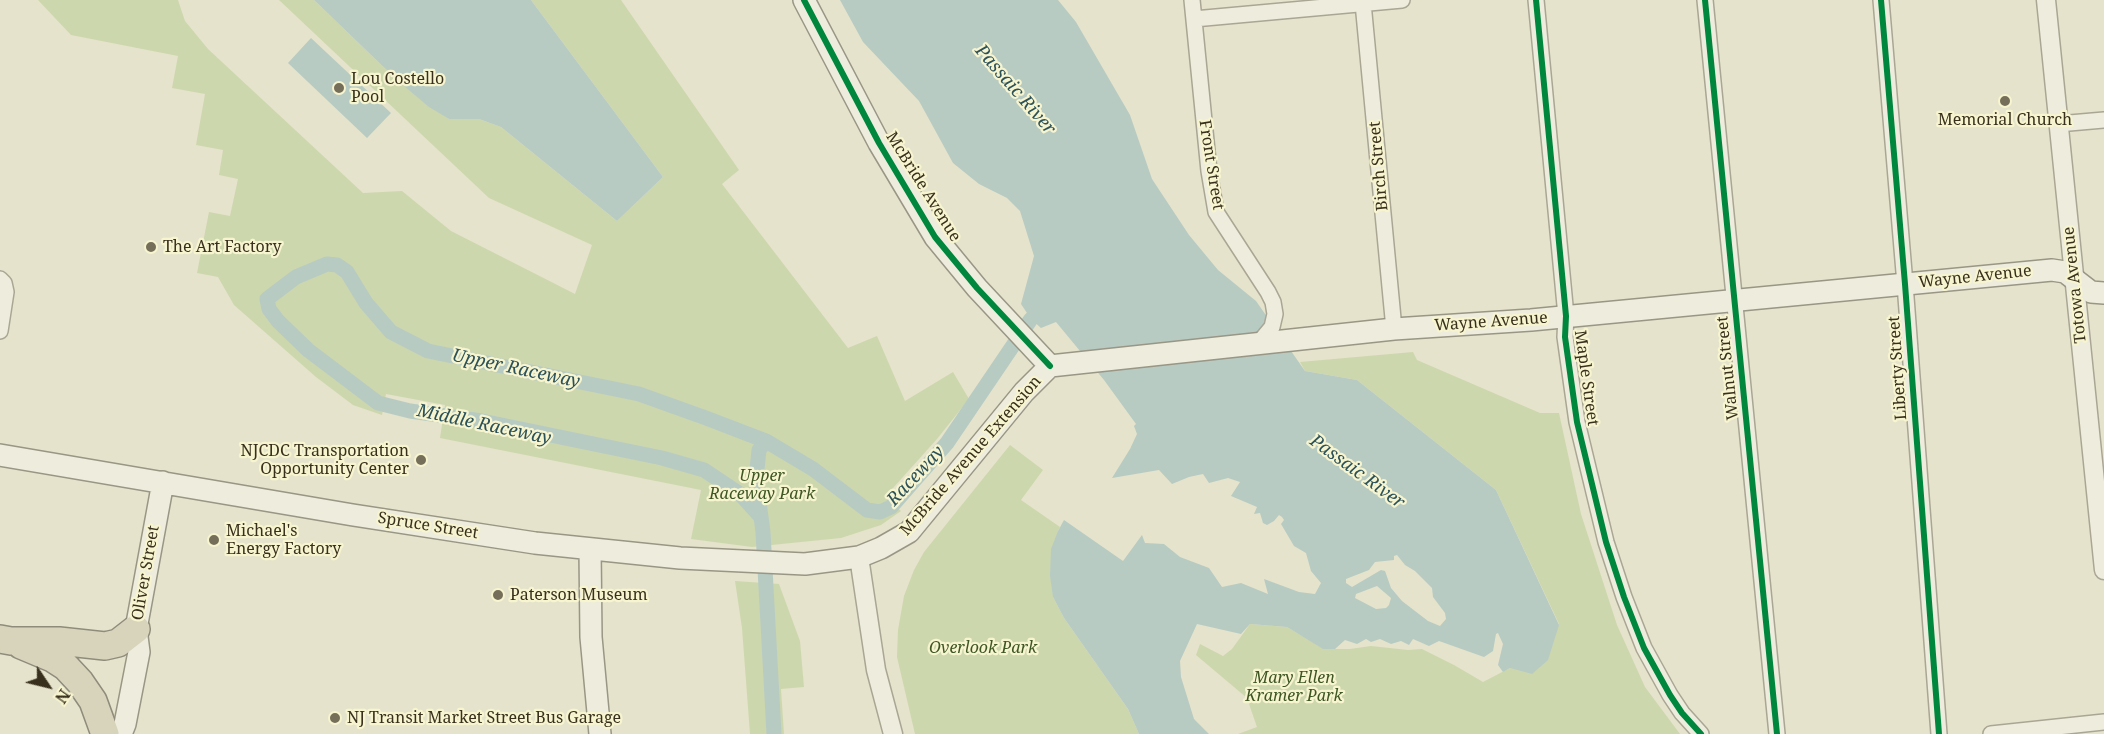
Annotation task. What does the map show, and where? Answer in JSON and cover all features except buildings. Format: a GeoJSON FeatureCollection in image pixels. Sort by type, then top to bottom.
{"type":"FeatureCollection","features":[{"type":"Feature","properties":{"kind":"highway"},"geometry":{"type":"LineString","coordinates":[[6,640],[59,641],[105,646],[118,643],[136,629]]}},
{"type":"Feature","properties":{"kind":"highway"},"geometry":{"type":"LineString","coordinates":[[6,640],[52,658],[66,667],[93,701],[105,734]]}},
{"type":"Feature","properties":{"kind":"main road","name":"McBride Avenue"},"geometry":{"type":"LineString","coordinates":[[804,0],[879,143],[935,237],[1012,327],[1050,366]]}},
{"type":"Feature","properties":{"kind":"main road","name":"Wayne Avenue"},"geometry":{"type":"LineString","coordinates":[[1050,366],[1394,329],[1566,316],[2052,270],[2065,272],[2091,292],[2104,292]]}},
{"type":"Feature","properties":{"kind":"main road","name":"McBride Avenue Extension"},"geometry":{"type":"LineString","coordinates":[[859,557],[909,532],[1024,392],[1050,366]]}},
{"type":"Feature","properties":{"kind":"main road","name":"Spruce Street"},"geometry":{"type":"LineString","coordinates":[[0,455],[535,543],[680,558],[784,564],[805,564],[859,557]]}},
{"type":"Feature","properties":{"kind":"main road","name":"Oliver Street"},"geometry":{"type":"LineString","coordinates":[[121,734],[139,652],[136,629],[163,482]]}},
{"type":"Feature","properties":{"kind":"main road"},"geometry":{"type":"LineString","coordinates":[[590,549],[591,637],[600,734]]}},
{"type":"Feature","properties":{"kind":"street","name":"Front Street"},"geometry":{"type":"LineString","coordinates":[[1192,0],[1209,171],[1216,212],[1273,303],[1275,314],[1272,327],[1257,345]]}},
{"type":"Feature","properties":{"kind":"street"},"geometry":{"type":"LineString","coordinates":[[1194,19],[1402,0]]}},
{"type":"Feature","properties":{"kind":"street","name":"Maple Street"},"geometry":{"type":"LineString","coordinates":[[1536,0],[1566,316],[1565,337],[1577,422],[1606,542],[1623,597],[1644,648],[1670,695],[1701,734]]}},
{"type":"Feature","properties":{"kind":"street","name":"Walnut Street"},"geometry":{"type":"LineString","coordinates":[[1705,0],[1777,734]]}},
{"type":"Feature","properties":{"kind":"street","name":"Liberty Street"},"geometry":{"type":"LineString","coordinates":[[1881,0],[1905,284],[1938,734]]}},
{"type":"Feature","properties":{"kind":"street","name":"Totowa Avenue"},"geometry":{"type":"LineString","coordinates":[[2046,0],[2074,281],[2099,473],[2104,570]]}},
{"type":"Feature","properties":{"kind":"street","name":"Birch Street"},"geometry":{"type":"LineString","coordinates":[[1363,3],[1394,329]]}},
{"type":"Feature","properties":{"kind":"street"},"geometry":{"type":"LineString","coordinates":[[2058,124],[2104,120]]}},
{"type":"Feature","properties":{"kind":"street"},"geometry":{"type":"LineString","coordinates":[[0,279],[4,283],[6,292],[0,331]]}},
{"type":"Feature","properties":{"kind":"street"},"geometry":{"type":"LineString","coordinates":[[859,557],[876,670],[893,734]]}},
{"type":"Feature","properties":{"kind":"street"},"geometry":{"type":"LineString","coordinates":[[1991,734],[2104,722]]}},
{"type":"Feature","properties":{"kind":"green space","name":"Upper Raceway Park"},"geometry":{"type":"Polygon","coordinates":[[[38,0],[178,0],[185,21],[208,49],[363,193],[402,191],[451,231],[575,294],[592,245],[489,198],[279,0],[314,0],[397,80],[449,119],[479,119],[501,127],[617,221],[663,177],[531,0],[621,0],[739,170],[722,184],[848,348],[877,336],[905,401],[953,372],[969,399],[885,497],[901,511],[881,525],[841,538],[752,547],[691,539],[701,490],[440,438],[445,405],[386,394],[382,415],[353,405],[316,377],[234,305],[218,277],[197,273],[209,212],[230,216],[238,179],[219,175],[223,150],[196,145],[205,94],[172,88],[178,56],[71,35],[38,0]]]}},
{"type":"Feature","properties":{"kind":"green space","name":"Mary Ellen Kramer Park"},"geometry":{"type":"Polygon","coordinates":[[[1413,352],[1417,360],[1540,413],[1559,413],[1581,514],[1617,625],[1645,687],[1680,734],[1238,734],[1257,727],[1247,698],[1196,655],[1200,644],[1223,656],[1232,649],[1250,624],[1287,627],[1324,649],[1371,646],[1408,650],[1422,649],[1483,682],[1510,668],[1559,624],[1496,490],[1357,380],[1305,371],[1300,362],[1413,352]]]}},
{"type":"Feature","properties":{"kind":"green space","name":"Overlook Park"},"geometry":{"type":"Polygon","coordinates":[[[1010,445],[1043,470],[1021,500],[1060,527],[1053,597],[1064,618],[1128,709],[1139,734],[915,734],[897,657],[898,630],[904,596],[924,552],[1010,445]]]}},
{"type":"Feature","properties":{"kind":"green space"},"geometry":{"type":"Polygon","coordinates":[[[735,581],[779,584],[800,641],[804,687],[781,689],[784,734],[750,734],[742,628],[735,581]]]}},
{"type":"Feature","properties":{"kind":"water"},"geometry":{"type":"Polygon","coordinates":[[[314,0],[531,0],[663,177],[617,221],[501,127],[479,119],[449,119],[429,107],[397,80],[314,0]]]}},
{"type":"Feature","properties":{"kind":"water","name":"Passaic River"},"geometry":{"type":"Polygon","coordinates":[[[840,0],[1058,0],[1076,22],[1130,115],[1152,179],[1189,235],[1218,270],[1256,301],[1305,371],[1357,380],[1496,490],[1559,625],[1548,660],[1532,674],[1510,668],[1503,672],[1498,665],[1503,644],[1498,633],[1493,651],[1484,657],[1439,641],[1429,646],[1413,639],[1409,645],[1401,641],[1391,644],[1380,639],[1371,642],[1366,639],[1357,644],[1345,640],[1335,649],[1323,649],[1287,627],[1250,624],[1241,634],[1197,624],[1180,661],[1181,677],[1194,719],[1209,734],[1139,734],[1128,709],[1064,618],[1053,597],[1050,576],[1051,549],[1064,520],[1123,561],[1142,535],[1145,543],[1164,544],[1180,557],[1209,568],[1222,587],[1241,583],[1268,594],[1264,579],[1299,592],[1315,594],[1321,583],[1311,571],[1306,553],[1294,546],[1281,524],[1284,520],[1282,517],[1279,515],[1267,525],[1263,523],[1260,513],[1254,514],[1257,507],[1231,496],[1240,482],[1228,478],[1209,483],[1203,474],[1172,484],[1159,470],[1112,478],[1137,434],[1134,426],[1136,424],[1104,380],[1056,322],[1041,328],[1031,319],[1021,304],[1034,256],[1020,211],[1007,198],[979,184],[953,163],[919,101],[863,42],[840,0]],[[1397,555],[1394,556],[1394,560],[1375,562],[1369,570],[1346,579],[1346,583],[1352,587],[1381,570],[1385,571],[1391,588],[1402,601],[1428,621],[1440,626],[1446,619],[1445,613],[1433,597],[1432,588],[1397,555]],[[1377,586],[1356,594],[1355,598],[1376,609],[1386,608],[1391,598],[1377,586]]]}},
{"type":"Feature","properties":{"kind":"water","name":"Lou Costello Pool"},"geometry":{"type":"Polygon","coordinates":[[[311,38],[391,113],[367,138],[288,63],[311,38]]]}},
{"type":"Feature","properties":{"kind":"waterway","name":"Upper Raceway"},"geometry":{"type":"LineString","coordinates":[[760,516],[740,494],[704,470],[662,458],[482,421],[410,411],[378,403],[308,350],[278,321],[269,309],[267,299],[296,277],[327,264],[337,265],[347,272],[366,303],[391,332],[428,351],[639,394],[766,441],[813,469],[867,510],[880,512],[891,507],[947,443],[1031,319]]}},
{"type":"Feature","properties":{"kind":"waterway","name":"Raceway"},"geometry":{"type":"LineString","coordinates":[[766,441],[759,450],[756,479],[763,532],[774,734]]}},
{"type":"Feature","properties":{"kind":"cycle path"},"geometry":{"type":"LineString","coordinates":[[804,0],[879,143],[935,237],[977,288],[1050,366]]}},
{"type":"Feature","properties":{"kind":"cycle path"},"geometry":{"type":"LineString","coordinates":[[1536,0],[1566,316],[1565,337],[1577,422],[1606,542],[1644,648],[1670,695],[1682,713],[1701,734]]}},
{"type":"Feature","properties":{"kind":"cycle path"},"geometry":{"type":"LineString","coordinates":[[1705,0],[1777,734]]}},
{"type":"Feature","properties":{"kind":"cycle path"},"geometry":{"type":"LineString","coordinates":[[1881,0],[1939,734]]}},
{"type":"Feature","properties":{"kind":"place","name":"Lou Costello Pool"},"geometry":{"type":"Point","coordinates":[339,88]}},
{"type":"Feature","properties":{"kind":"place","name":"Memorial Church"},"geometry":{"type":"Point","coordinates":[2005,101]}},
{"type":"Feature","properties":{"kind":"place","name":"The Art Factory"},"geometry":{"type":"Point","coordinates":[151,247]}},
{"type":"Feature","properties":{"kind":"place","name":"NJCDC Transportation Opportunity Center"},"geometry":{"type":"Point","coordinates":[421,460]}},
{"type":"Feature","properties":{"kind":"place","name":"Michael's Energy Factory"},"geometry":{"type":"Point","coordinates":[214,540]}},
{"type":"Feature","properties":{"kind":"place","name":"Paterson Museum"},"geometry":{"type":"Point","coordinates":[498,595]}},
{"type":"Feature","properties":{"kind":"place","name":"NJ Transit Market Street Bus Garage"},"geometry":{"type":"Point","coordinates":[335,718]}},
{"type":"Feature","properties":{"kind":"water label","name":"Middle Raceway"},"geometry":{"type":"Point","coordinates":[484,425]}}]}
